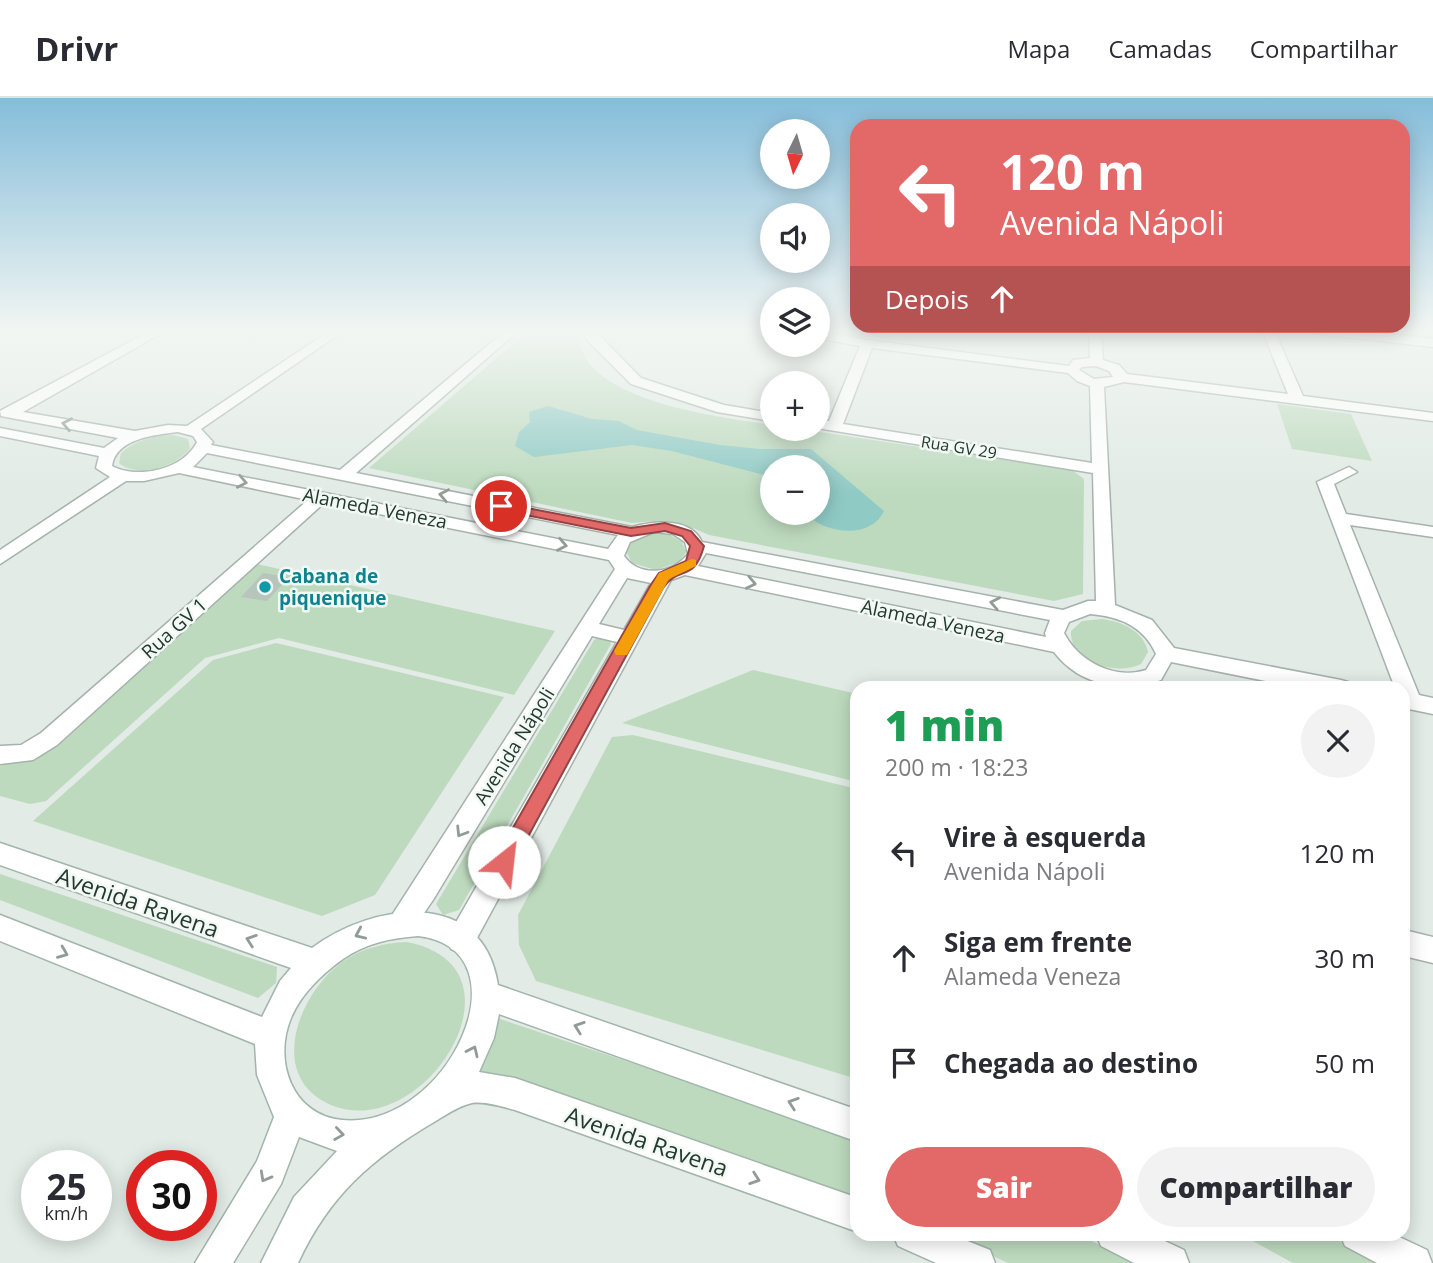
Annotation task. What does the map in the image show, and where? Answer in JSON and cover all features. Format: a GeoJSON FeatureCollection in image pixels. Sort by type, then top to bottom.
{"type":"FeatureCollection","features":[{"type":"Feature","properties":{"kind":"street"},"geometry":{"type":"LineString","coordinates":[[5,413],[59,384]]}},
{"type":"Feature","properties":{"kind":"street"},"geometry":{"type":"LineString","coordinates":[[190,430],[258,384]]}},
{"type":"Feature","properties":{"kind":"street"},"geometry":{"type":"LineString","coordinates":[[344,475],[450,384]]}},
{"type":"Feature","properties":{"kind":"street"},"geometry":{"type":"LineString","coordinates":[[646,384],[722,409],[760,415]]}},
{"type":"Feature","properties":{"kind":"street"},"geometry":{"type":"LineString","coordinates":[[834,427],[851,384]]}},
{"type":"Feature","properties":{"kind":"street"},"geometry":{"type":"LineString","coordinates":[[1097,384],[1106,608]]}},
{"type":"Feature","properties":{"kind":"street"},"geometry":{"type":"LineString","coordinates":[[1179,384],[1433,417]]}},
{"type":"Feature","properties":{"kind":"street"},"geometry":{"type":"LineString","coordinates":[[1291,384],[1297,399]]}},
{"type":"Feature","properties":{"kind":"street"},"geometry":{"type":"LineString","coordinates":[[5,413],[135,436]]}},
{"type":"Feature","properties":{"kind":"street","name":"Rua GV 29"},"geometry":{"type":"LineString","coordinates":[[830,426],[1100,469]]}},
{"type":"Feature","properties":{"kind":"street"},"geometry":{"type":"LineString","coordinates":[[164,429],[190,430],[203,437],[204,448],[198,455],[176,468],[147,476],[121,477],[104,468],[103,461],[108,453],[135,436],[164,429]]}},
{"type":"Feature","properties":{"kind":"street"},"geometry":{"type":"LineString","coordinates":[[0,432],[108,453]]}},
{"type":"Feature","properties":{"kind":"street","name":"Alameda Veneza"},"geometry":{"type":"LineString","coordinates":[[204,448],[631,532]]}},
{"type":"Feature","properties":{"kind":"street","name":"Alameda Veneza"},"geometry":{"type":"LineString","coordinates":[[176,468],[620,562]]}},
{"type":"Feature","properties":{"kind":"street"},"geometry":{"type":"LineString","coordinates":[[1349,472],[1325,482],[1400,681]]}},
{"type":"Feature","properties":{"kind":"street"},"geometry":{"type":"LineString","coordinates":[[0,558],[121,477]]}},
{"type":"Feature","properties":{"kind":"street","name":"Rua GV 1"},"geometry":{"type":"LineString","coordinates":[[0,755],[25,754],[49,739],[321,497]]}},
{"type":"Feature","properties":{"kind":"street"},"geometry":{"type":"LineString","coordinates":[[1339,518],[1433,532]]}},
{"type":"Feature","properties":{"kind":"street"},"geometry":{"type":"LineString","coordinates":[[620,562],[642,576],[664,576],[684,569],[693,562],[697,546],[686,533],[677,529],[654,527],[631,532]]}},
{"type":"Feature","properties":{"kind":"street","name":"Avenida Nápoli"},"geometry":{"type":"LineString","coordinates":[[401,923],[424,892],[586,628],[620,562],[617,547],[631,532]]}},
{"type":"Feature","properties":{"kind":"street","name":"Alameda Veneza"},"geometry":{"type":"LineString","coordinates":[[697,546],[1062,616]]}},
{"type":"Feature","properties":{"kind":"street","name":"Alameda Veneza"},"geometry":{"type":"LineString","coordinates":[[684,569],[1058,646]]}},
{"type":"Feature","properties":{"kind":"street"},"geometry":{"type":"LineString","coordinates":[[461,940],[664,576]]}},
{"type":"Feature","properties":{"kind":"street"},"geometry":{"type":"LineString","coordinates":[[1104,681],[1077,665],[1058,646],[1054,635],[1055,625],[1062,616],[1073,610],[1106,608],[1139,620],[1153,630],[1166,654],[1164,665],[1149,676],[1126,681]]}},
{"type":"Feature","properties":{"kind":"street"},"geometry":{"type":"LineString","coordinates":[[586,628],[629,638]]}},
{"type":"Feature","properties":{"kind":"street"},"geometry":{"type":"LineString","coordinates":[[1166,654],[1305,681]]}},
{"type":"Feature","properties":{"kind":"street"},"geometry":{"type":"LineString","coordinates":[[1410,702],[1433,706]]}},
{"type":"Feature","properties":{"kind":"street","name":"Avenida Ravena"},"geometry":{"type":"LineString","coordinates":[[0,854],[315,962]]}},
{"type":"Feature","properties":{"kind":"street"},"geometry":{"type":"LineString","coordinates":[[279,1263],[316,1196],[389,1129],[435,1102],[464,1069],[482,1031],[487,995],[483,974],[474,955],[461,940],[443,930],[423,924],[401,923],[372,929],[342,942],[315,962],[291,993],[272,1036],[270,1065],[276,1092],[291,1115],[318,1131],[329,1133],[352,1136],[389,1129]]}},
{"type":"Feature","properties":{"kind":"street"},"geometry":{"type":"LineString","coordinates":[[0,928],[272,1036]]}},
{"type":"Feature","properties":{"kind":"street"},"geometry":{"type":"LineString","coordinates":[[1410,944],[1433,950]]}},
{"type":"Feature","properties":{"kind":"street"},"geometry":{"type":"LineString","coordinates":[[487,995],[850,1123]]}},
{"type":"Feature","properties":{"kind":"street","name":"Avenida Ravena"},"geometry":{"type":"LineString","coordinates":[[435,1102],[474,1087],[515,1094],[850,1212]]}},
{"type":"Feature","properties":{"kind":"street"},"geometry":{"type":"LineString","coordinates":[[213,1263],[269,1172],[291,1115]]}},
{"type":"Feature","properties":{"kind":"street"},"geometry":{"type":"LineString","coordinates":[[926,1241],[977,1263]]}},
{"type":"Feature","properties":{"kind":"street"},"geometry":{"type":"LineString","coordinates":[[1127,1241],[1171,1263]]}},
{"type":"Feature","properties":{"kind":"street"},"geometry":{"type":"LineString","coordinates":[[1371,1241],[1414,1263]]}},
{"type":"Feature","properties":{"kind":"green space"},"geometry":{"type":"Polygon","coordinates":[[[466,384],[616,384],[672,406],[760,423],[760,441],[830,441],[830,434],[1072,470],[1084,479],[1083,594],[1054,601],[709,535],[671,523],[632,523],[369,468],[466,384]]]}},
{"type":"Feature","properties":{"kind":"green space"},"geometry":{"type":"Polygon","coordinates":[[[1277,404],[1351,414],[1372,461],[1292,449],[1277,404]]]}},
{"type":"Feature","properties":{"kind":"green space"},"geometry":{"type":"Polygon","coordinates":[[[174,435],[188,439],[190,448],[167,465],[136,470],[119,463],[121,453],[133,445],[153,437],[174,435]]]}},
{"type":"Feature","properties":{"kind":"green space"},"geometry":{"type":"Polygon","coordinates":[[[653,533],[670,535],[682,542],[686,552],[679,562],[656,570],[632,563],[627,553],[630,544],[653,533]]]}},
{"type":"Feature","properties":{"kind":"green space"},"geometry":{"type":"Polygon","coordinates":[[[257,564],[555,631],[514,695],[279,638],[205,658],[46,801],[30,804],[0,796],[0,766],[28,758],[257,564]]]}},
{"type":"Feature","properties":{"kind":"green space"},"geometry":{"type":"Polygon","coordinates":[[[1102,619],[1131,628],[1142,638],[1148,652],[1141,664],[1108,667],[1086,659],[1078,651],[1072,642],[1071,631],[1082,621],[1102,619]]]}},
{"type":"Feature","properties":{"kind":"green space"},"geometry":{"type":"Polygon","coordinates":[[[599,637],[610,640],[611,644],[459,910],[443,915],[436,904],[594,640],[599,637]]]}},
{"type":"Feature","properties":{"kind":"green space"},"geometry":{"type":"Polygon","coordinates":[[[276,643],[504,697],[375,895],[322,916],[33,821],[213,660],[276,643]]]}},
{"type":"Feature","properties":{"kind":"green space"},"geometry":{"type":"Polygon","coordinates":[[[753,670],[850,692],[850,780],[622,723],[753,670]]]}},
{"type":"Feature","properties":{"kind":"green space"},"geometry":{"type":"Polygon","coordinates":[[[633,735],[850,787],[850,1077],[536,981],[519,945],[518,915],[612,737],[633,735]]]}},
{"type":"Feature","properties":{"kind":"green space"},"geometry":{"type":"Polygon","coordinates":[[[0,874],[277,967],[276,983],[258,998],[0,900],[0,874]]]}},
{"type":"Feature","properties":{"kind":"green space"},"geometry":{"type":"Polygon","coordinates":[[[407,942],[444,958],[462,984],[464,1015],[452,1048],[430,1077],[400,1100],[366,1110],[331,1105],[311,1092],[299,1075],[294,1056],[302,1014],[326,976],[342,962],[373,947],[407,942]]]}},
{"type":"Feature","properties":{"kind":"green space"},"geometry":{"type":"Polygon","coordinates":[[[497,1018],[850,1136],[850,1197],[476,1075],[497,1018]]]}},
{"type":"Feature","properties":{"kind":"green space"},"geometry":{"type":"Polygon","coordinates":[[[962,1241],[1092,1241],[1135,1263],[1008,1263],[962,1241]]]}},
{"type":"Feature","properties":{"kind":"green space"},"geometry":{"type":"Polygon","coordinates":[[[1253,1241],[1340,1241],[1382,1263],[1293,1263],[1253,1241]]]}},
{"type":"Feature","properties":{"kind":"water"},"geometry":{"type":"Polygon","coordinates":[[[548,406],[592,419],[619,421],[637,430],[720,445],[760,449],[811,449],[818,455],[760,455],[760,474],[672,451],[632,445],[534,457],[515,446],[519,432],[530,422],[529,412],[548,406]]]}},
{"type":"Feature","properties":{"kind":"water"},"geometry":{"type":"Polygon","coordinates":[[[830,465],[884,511],[878,520],[858,530],[846,531],[824,526],[830,525],[830,465]]]}},
{"type":"Feature","properties":{"kind":"building","name":"Cabana de piquenique"},"geometry":{"type":"Polygon","coordinates":[[[263,573],[289,577],[267,601],[241,597],[263,573]]]}},
{"type":"Feature","properties":{"kind":"slow traffic"},"geometry":{"type":"LineString","coordinates":[[622,651],[664,576],[675,574],[692,563]]}},
{"type":"Feature","properties":{"kind":"place","name":"Cabana de piquenique"},"geometry":{"type":"Point","coordinates":[265,587]}},
{"type":"Feature","properties":{"kind":"route"},"geometry":{"type":"LineString","coordinates":[[501,506],[631,532],[654,527],[677,529],[686,533],[697,546],[693,562],[675,574],[664,576],[657,586],[504,862]]}}]}
